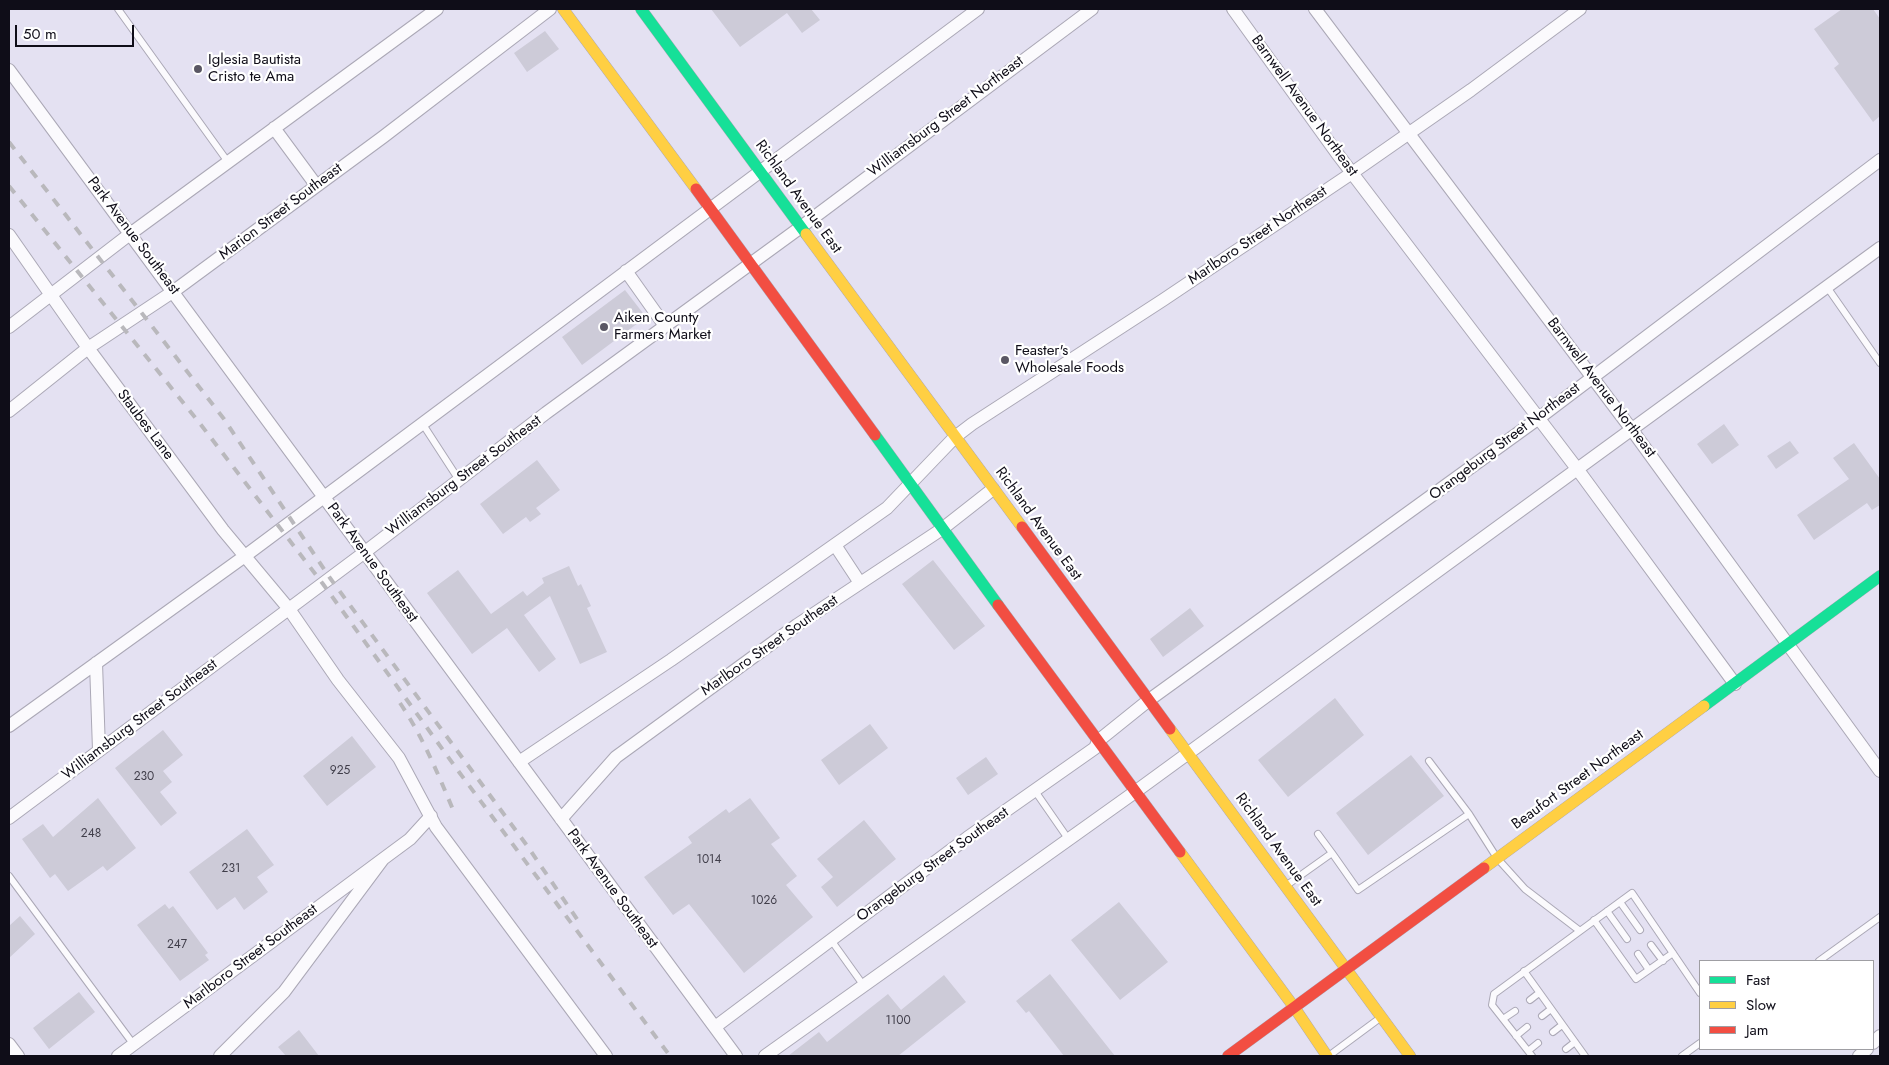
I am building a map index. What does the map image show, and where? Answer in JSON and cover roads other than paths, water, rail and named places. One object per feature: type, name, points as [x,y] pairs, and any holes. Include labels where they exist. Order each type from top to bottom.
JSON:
[{"type":"main road","points":[[563,9],[751,263],[942,529],[1294,1007],[1328,1056]]},
{"type":"main road","name":"Richland Avenue East","points":[[640,9],[1410,1056]]},
{"type":"main road","name":"Beaufort Street Northeast","points":[[1228,1056],[1880,576]]},
{"type":"street","points":[[9,327],[130,234],[437,9]]},
{"type":"street","name":"Marion Street Southeast","points":[[9,411],[88,348],[174,291],[383,137],[550,9]]},
{"type":"street","points":[[9,726],[245,556],[759,170],[978,9]]},
{"type":"street","name":"Williamsburg Street Northeast","points":[[801,227],[1092,9]]},
{"type":"street","name":"Barnwell Avenue Northeast","points":[[1233,9],[1352,172],[1578,470],[1735,684]]},
{"type":"street","name":"Barnwell Avenue Northeast","points":[[1315,9],[1408,133],[1452,188],[1632,430],[1880,771]]},
{"type":"street","name":"Marlboro Street Northeast","points":[[955,437],[1352,172],[1471,90],[1580,9]]},
{"type":"street","name":"Park Avenue Southeast","points":[[9,70],[174,291],[736,1056]]},
{"type":"street","points":[[274,128],[316,185]]},
{"type":"street","name":"Orangeburg Street Northeast","points":[[1149,700],[1539,418],[1880,160]]},
{"type":"street","name":"Williamsburg Street Southeast","points":[[9,818],[665,326],[801,227]]},
{"type":"street","name":"Staubes Lane","points":[[9,235],[88,348],[245,556],[289,609]]},
{"type":"street","points":[[764,1056],[1069,840],[1187,752],[1578,470],[1880,248]]},
{"type":"street","points":[[626,271],[665,326]]},
{"type":"street","points":[[519,762],[671,660],[887,508],[955,437]]},
{"type":"street","name":"Marlboro Street Southeast","points":[[561,819],[616,757],[789,631],[942,529],[993,489]]},
{"type":"street","points":[[835,545],[860,583]]},
{"type":"street","points":[[289,609],[338,680],[399,758],[431,816],[504,920],[606,1056]]},
{"type":"street","points":[[96,663],[100,750]]},
{"type":"street","name":"Orangeburg Street Southeast","points":[[715,1027],[1095,748],[1098,741],[1149,700]]},
{"type":"street","name":"Marlboro Street Southeast","points":[[118,1056],[410,839],[431,816]]},
{"type":"street","name":"Marlboro Street Southeast","points":[[220,1056],[284,992],[383,859]]},
{"type":"street","points":[[9,1044],[18,1056]]},
{"type":"lane","points":[[118,9],[228,162]]},
{"type":"lane","points":[[1827,288],[1880,363]]},
{"type":"lane","points":[[422,424],[460,480]]},
{"type":"lane","points":[[1429,761],[1469,814],[1497,858],[1525,889],[1580,931]]},
{"type":"lane","points":[[1035,791],[1069,840]]},
{"type":"lane","points":[[1318,834],[1358,890],[1469,814]]},
{"type":"lane","points":[[1286,886],[1332,853]]},
{"type":"lane","points":[[9,876],[134,1045]]},
{"type":"lane","points":[[1538,1044],[1530,1054],[1492,1005],[1494,994],[1632,893],[1699,991]]},
{"type":"lane","points":[[1620,902],[1640,930]]},
{"type":"lane","points":[[1606,911],[1627,939]]},
{"type":"lane","points":[[1820,960],[1880,917]]},
{"type":"lane","points":[[1594,920],[1636,979],[1674,953]]},
{"type":"lane","points":[[831,940],[864,986]]},
{"type":"lane","points":[[1651,945],[1662,961]]},
{"type":"lane","points":[[1638,954],[1649,970]]},
{"type":"lane","points":[[1524,971],[1585,1056]]},
{"type":"lane","points":[[1530,1000],[1539,993]]},
{"type":"lane","points":[[1542,1016],[1551,1009]]},
{"type":"lane","points":[[1503,1020],[1515,1011]]},
{"type":"lane","points":[[1328,1056],[1381,1016]]},
{"type":"lane","points":[[1553,1032],[1562,1025]]},
{"type":"lane","points":[[1516,1036],[1527,1027]]},
{"type":"lane","points":[[1566,1050],[1575,1042]]},
{"type":"lane","points":[[1682,1056],[1699,1044]]},
{"type":"railway","points":[[9,142],[224,419],[330,578],[528,847],[581,925]]},
{"type":"railway","points":[[9,186],[198,421],[323,584],[459,772],[670,1056]]},
{"type":"railway","points":[[400,703],[423,742],[454,812]]},
{"type":"place","name":"Iglesia Bautista Cristo te Ama","points":[[198,69]]},
{"type":"place","name":"Aiken County Farmers Market","points":[[604,327]]},
{"type":"place","name":"Feaster's Wholesale Foods","points":[[1005,360]]}]
